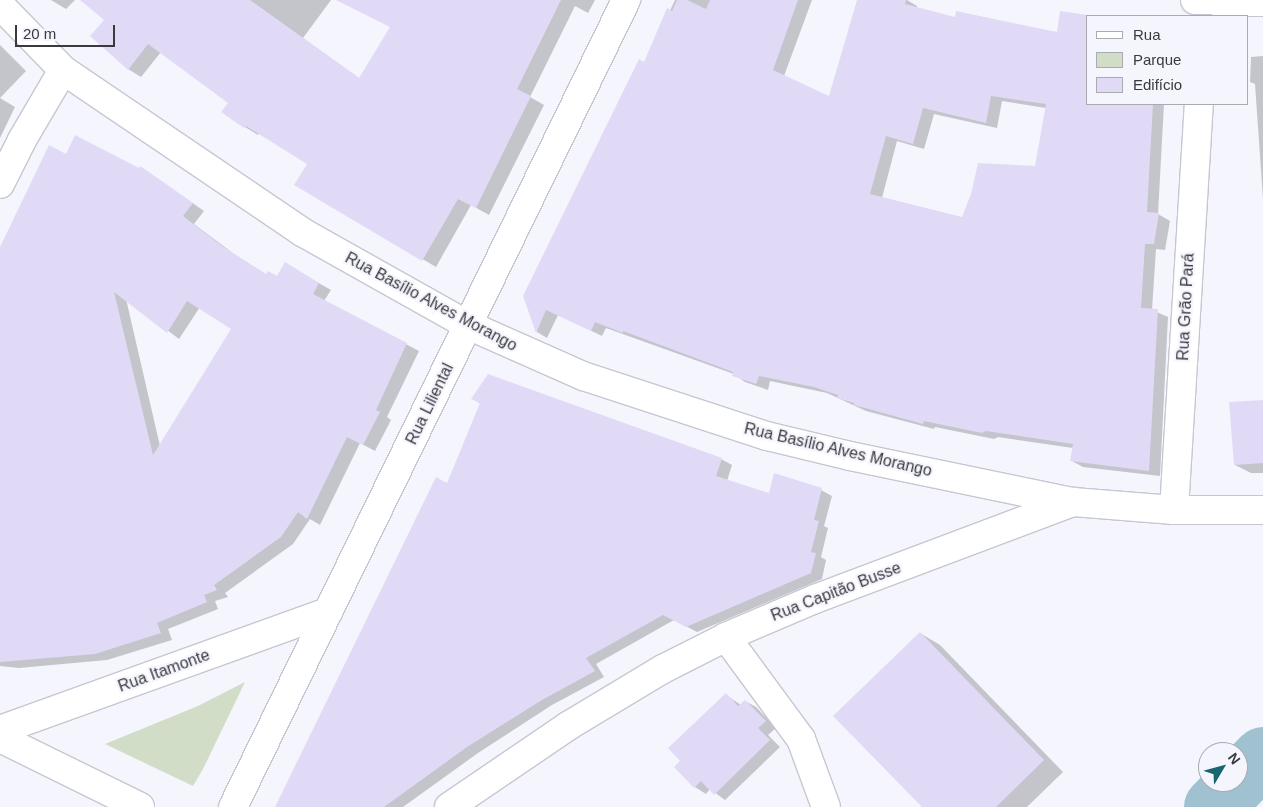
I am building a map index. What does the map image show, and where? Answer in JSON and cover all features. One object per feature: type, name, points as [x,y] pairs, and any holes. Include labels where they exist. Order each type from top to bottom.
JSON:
[{"type":"street","name":"Rua Liliental","points":[[233,807],[626,0]]},
{"type":"street","points":[[1202,4],[1263,2]]},
{"type":"street","name":"Rua Basílio Alves Morango","points":[[0,5],[63,70],[302,232],[468,325],[583,376],[767,436],[850,456],[1073,502]]},
{"type":"street","points":[[0,184],[22,140],[63,70]]},
{"type":"street","name":"Rua Grão Pará","points":[[1174,510],[1199,105]]},
{"type":"street","name":"Rua Capitão Busse","points":[[449,807],[568,726],[663,669],[726,636],[816,599],[1073,502],[1174,510],[1263,510]]},
{"type":"street","name":"Rua Itamonte","points":[[0,730],[328,612]]},
{"type":"street","points":[[726,636],[801,739],[826,807]]},
{"type":"street","points":[[0,738],[140,807]]},
{"type":"green space","points":[[245,682],[193,786],[105,744],[198,706]]},
{"type":"building","points":[[80,0],[250,0],[359,78],[390,27],[336,0],[561,0],[517,89],[531,96],[476,208],[458,199],[422,261],[294,185],[307,164],[246,126],[244,128],[221,112],[228,103],[148,44],[128,70],[90,36],[104,20]]},
{"type":"building","points":[[677,0],[687,0],[706,9],[710,0],[798,0],[773,70],[829,96],[857,0],[906,0],[905,4],[955,17],[956,11],[1057,32],[1060,11],[1087,15],[1086,105],[1153,105],[1147,212],[1159,213],[1154,244],[1145,244],[1141,308],[1158,309],[1149,471],[1070,461],[1073,444],[986,431],[982,433],[924,421],[923,424],[854,405],[854,403],[837,398],[838,395],[814,387],[759,376],[756,384],[732,376],[733,372],[623,331],[623,333],[595,322],[591,331],[546,310],[536,333],[523,296],[639,59],[644,62],[667,8],[672,11]],"holes":[[[991,96],[1046,104],[1035,166],[978,163],[971,194],[962,217],[870,194],[886,136],[913,144],[923,108],[986,123]]]},
{"type":"building","points":[[75,135],[139,168],[140,166],[193,203],[183,216],[222,246],[266,274],[268,271],[277,276],[285,262],[319,283],[313,294],[407,343],[376,410],[380,412],[363,445],[347,437],[307,519],[298,512],[281,537],[214,585],[217,590],[204,595],[207,602],[157,623],[161,633],[95,654],[0,662],[0,247],[49,145],[66,154]],"holes":[[[114,292],[167,333],[187,301],[231,329],[153,455]]]},
{"type":"building","points":[[488,374],[722,458],[716,476],[769,493],[774,473],[822,488],[814,520],[819,521],[811,552],[816,553],[811,573],[686,627],[663,615],[586,658],[595,671],[542,700],[467,747],[384,807],[275,807],[436,477],[447,483],[480,403],[471,399]]},
{"type":"building","points":[[1263,400],[1263,463],[1234,465],[1229,402]]},
{"type":"building","points":[[920,632],[1044,760],[996,807],[922,807],[833,716]]},
{"type":"building","points":[[726,693],[738,706],[745,700],[766,721],[758,728],[770,740],[714,795],[701,781],[694,788],[674,767],[680,761],[668,748]]},
{"type":"waterway","points":[[1214,807],[1263,757]]}]
